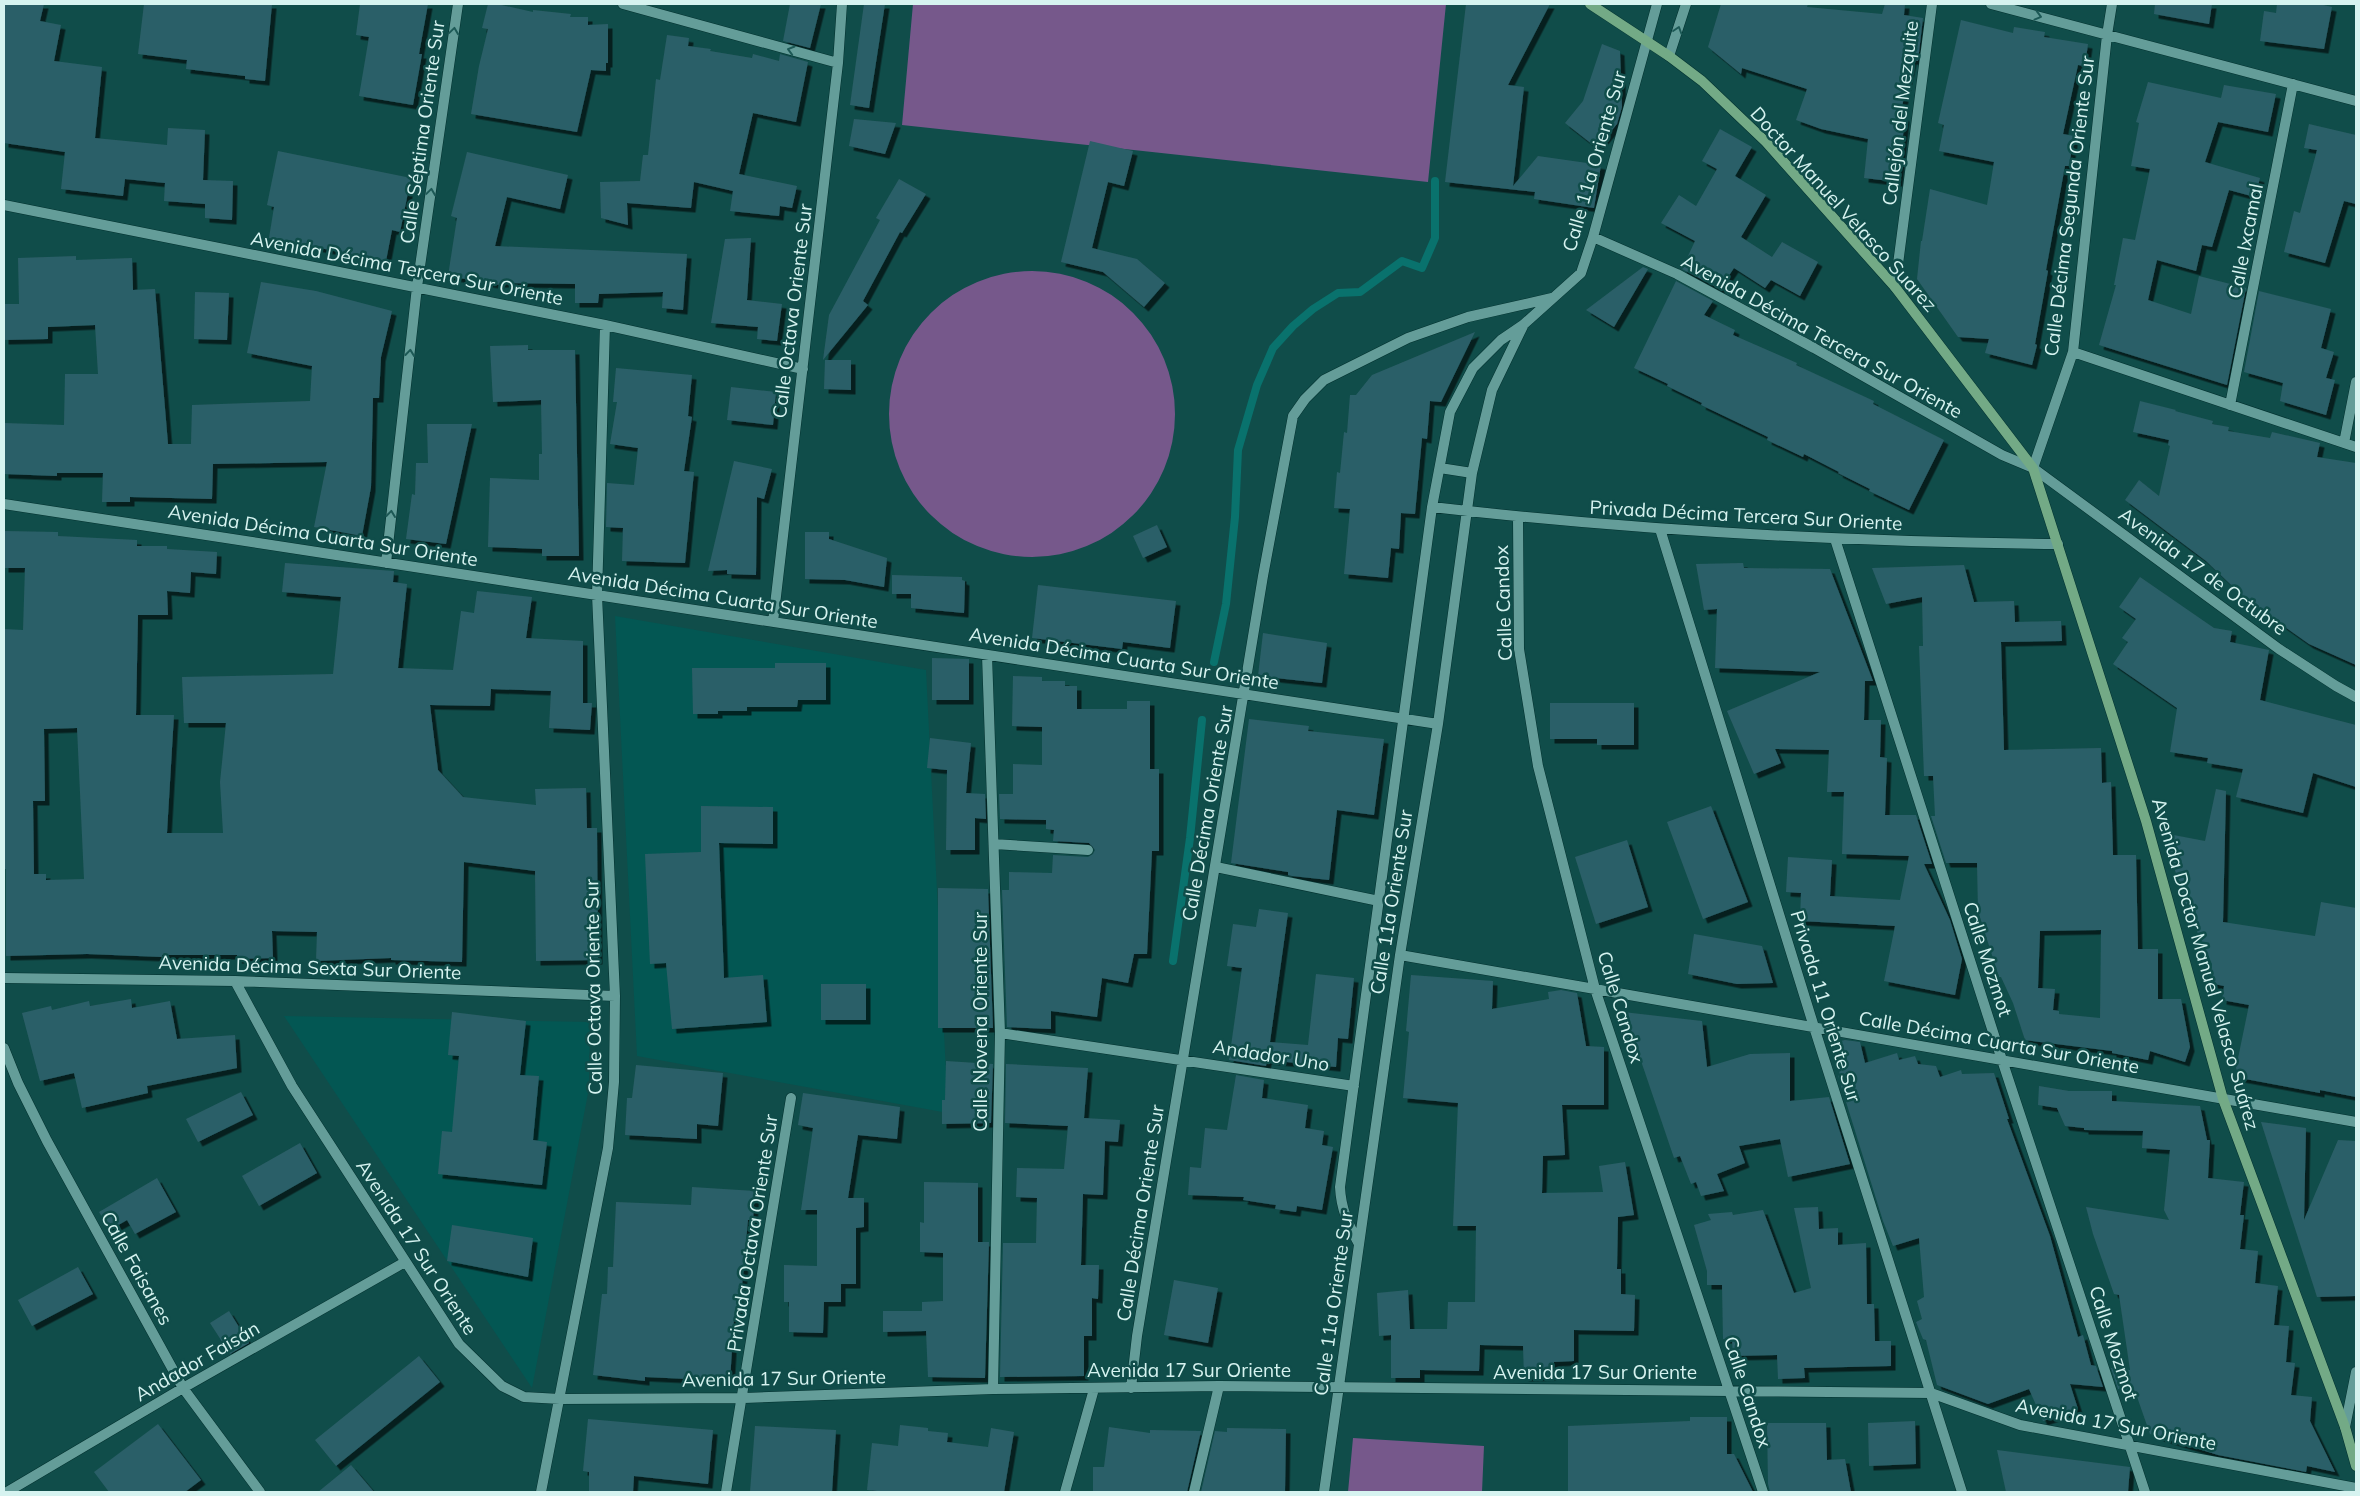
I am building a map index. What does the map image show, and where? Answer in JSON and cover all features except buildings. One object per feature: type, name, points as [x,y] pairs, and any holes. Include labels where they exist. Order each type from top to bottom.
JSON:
[{"type":"street","name":"Calle Séptima Oriente Sur","points":[[386,563],[417,287],[458,4]]},
{"type":"street","points":[[623,4],[838,63]]},
{"type":"street","name":"Calle Octava Oriente Sur","points":[[773,622],[838,63],[842,4]]},
{"type":"street","points":[[1590,4],[1646,42]]},
{"type":"street","name":"Calle 11a Oriente Sur","points":[[1359,1244],[1340,1204],[1340,1187],[1432,507],[1450,412],[1473,368],[1501,340],[1523,325],[1580,273],[1593,237],[1657,4]]},
{"type":"street","points":[[1669,56],[1686,4]]},
{"type":"street","name":"Callejón del Mezquite","points":[[1895,287],[1932,4]]},
{"type":"street","points":[[1991,4],[2356,101]]},
{"type":"street","name":"Calle Décima Segunda Oriente Sur","points":[[2033,468],[2073,352],[2107,34],[2112,4]]},
{"type":"street","name":"Doctor Manuel Velasco Suarez","points":[[1646,42],[1669,56],[1702,81],[1766,142],[1895,287],[2033,468]]},
{"type":"street","name":"Calle Ixcamal","points":[[2230,405],[2293,84]]},
{"type":"street","name":"Avenida Décima Tercera Sur Oriente","points":[[4,205],[605,325],[802,369]]},
{"type":"street","name":"Avenida Décima Tercera Sur Oriente","points":[[1593,237],[1677,274],[1814,348],[2002,455],[2033,468]]},
{"type":"street","name":"Calle Décima Oriente Sur","points":[[1131,1388],[1137,1336],[1265,567],[1293,416],[1305,399],[1324,380],[1408,338],[1468,317],[1554,298]]},
{"type":"street","points":[[597,595],[605,325]]},
{"type":"street","name":"Calle 11a Oriente Sur","points":[[1324,1492],[1400,955],[1438,724],[1472,473],[1492,390],[1523,325]]},
{"type":"street","points":[[2073,352],[2356,448]]},
{"type":"street","points":[[2344,443],[2356,382]]},
{"type":"street","points":[[1440,468],[1472,473]]},
{"type":"street","name":"Avenida Doctor Manuel Velasco Suárez","points":[[2033,468],[2146,821],[2224,1099],[2345,1427],[2356,1466]]},
{"type":"street","name":"Avenida 17 de Octubre","points":[[2033,468],[2279,649],[2356,697]]},
{"type":"street","name":"Avenida Décima Cuarta Sur Oriente","points":[[4,504],[1438,724]]},
{"type":"street","name":"Privada Décima Tercera Sur Oriente","points":[[1432,507],[1518,518],[1660,529],[1938,543],[2058,544]]},
{"type":"street","name":"Calle Candox","points":[[1518,518],[1519,649],[1538,766],[1595,989],[1763,1492]]},
{"type":"street","name":"Privada 11 Oriente Sur","points":[[1660,529],[1814,1027],[1962,1492]]},
{"type":"street","name":"Calle Mozmot","points":[[1835,539],[2002,1060],[2145,1492]]},
{"type":"street","name":"Calle Octava Oriente Sur","points":[[541,1492],[608,1148],[614,1082],[615,996],[597,595]]},
{"type":"street","name":"Calle Novena Oriente Sur","points":[[987,655],[1000,1034],[993,1389]]},
{"type":"street","points":[[994,844],[1088,850]]},
{"type":"street","points":[[1216,867],[1379,901]]},
{"type":"street","name":"Calle Décima Cuarta Sur Oriente","points":[[1400,955],[2356,1122]]},
{"type":"street","name":"Avenida Décima Sexta Sur Oriente","points":[[4,978],[235,981],[615,996]]},
{"type":"street","name":"Avenida 17 Sur Oriente","points":[[235,981],[292,1086],[459,1344],[502,1386],[524,1397],[560,1399],[744,1398],[993,1389],[1219,1386],[1931,1393],[2020,1425],[2356,1488]]},
{"type":"street","points":[[1000,1034],[1183,1059]]},
{"type":"street","name":"Calle Faisanes","points":[[4,1048],[18,1083],[46,1141],[183,1388],[260,1492]]},
{"type":"street","name":"Andador Uno","points":[[1183,1059],[1354,1086]]},
{"type":"street","name":"Privada Octava Oriente Sur","points":[[726,1492],[744,1398],[791,1098]]},
{"type":"street","name":"Andador Faisán","points":[[7,1492],[183,1388],[406,1262]]},
{"type":"street","points":[[2345,1427],[2356,1372]]},
{"type":"street","points":[[1194,1492],[1219,1386]]},
{"type":"street","points":[[1064,1492],[1094,1388]]},
{"type":"shaded area","points":[[913,4],[1446,4],[1428,182],[902,125]]},
{"type":"shaded area","points":[[1032,271],[1060,274],[1087,282],[1111,295],[1133,313],[1151,335],[1164,359],[1172,386],[1175,414],[1172,442],[1164,469],[1151,493],[1133,515],[1111,533],[1087,546],[1060,554],[1032,557],[1004,554],[977,546],[953,533],[931,515],[913,493],[900,469],[892,442],[889,414],[892,386],[900,359],[913,335],[931,313],[953,295],[977,282],[1004,274]]},
{"type":"shaded area","points":[[615,616],[926,670],[948,1113],[637,1056]]},
{"type":"shaded area","points":[[284,1016],[590,1022],[589,1088],[532,1388]]},
{"type":"shaded area","points":[[1353,1438],[1484,1446],[1482,1492],[1348,1492]]},
{"type":"waterway","points":[[1214,662],[1226,604],[1235,517],[1238,450],[1257,385],[1273,348],[1293,326],[1313,309],[1338,293],[1360,292],[1402,261],[1422,268],[1435,238],[1435,181]]},
{"type":"waterway","points":[[1173,961],[1190,838],[1202,720]]}]
